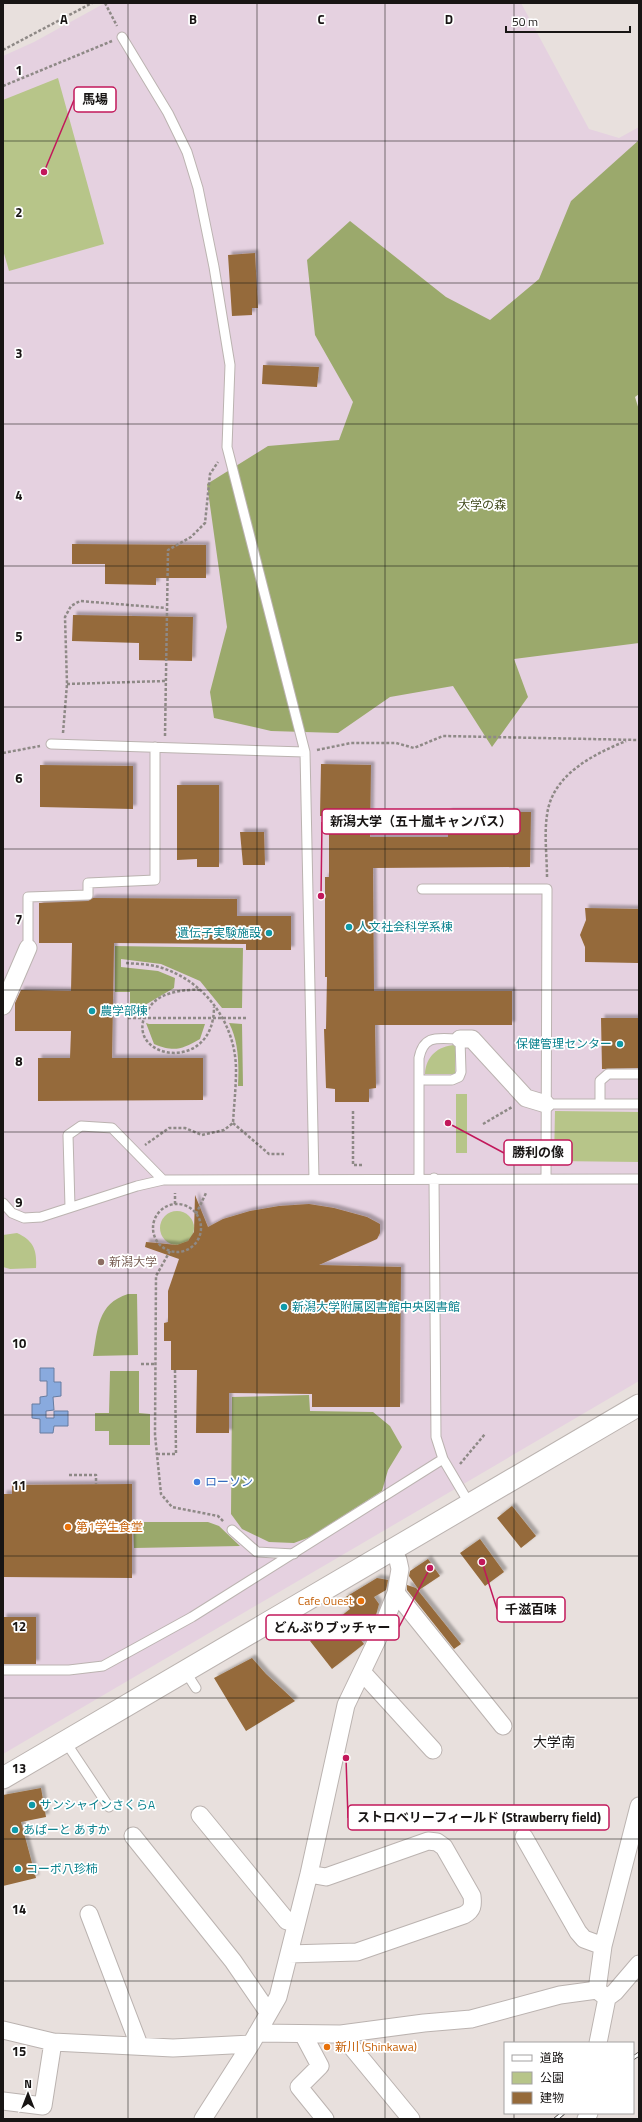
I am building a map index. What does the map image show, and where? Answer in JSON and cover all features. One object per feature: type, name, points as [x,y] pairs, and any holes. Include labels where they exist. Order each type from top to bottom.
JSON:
[{"type":"street","points":[[3,1006],[28,948]]},
{"type":"street","points":[[460,1039],[472,1039],[526,1098],[546,1104]]},
{"type":"street","points":[[3,1778],[392,1550],[469,1503],[639,1405]]},
{"type":"street","points":[[203,2119],[278,1997],[309,1874],[346,1705],[379,1636],[396,1593],[400,1569],[398,1560],[392,1550]]},
{"type":"street","points":[[396,1593],[503,1726]]},
{"type":"street","points":[[362,1672],[433,1750]]},
{"type":"street","points":[[598,2042],[602,1994],[603,1946],[639,1806]]},
{"type":"street","points":[[200,1814],[287,1921],[296,1923]]},
{"type":"street","points":[[134,1836],[233,1961],[268,2012]]},
{"type":"street","points":[[524,1837],[578,1932],[584,1940],[603,1946]]},
{"type":"street","points":[[289,1954],[357,1952],[464,1915],[471,1911],[473,1904],[472,1896],[444,1847],[437,1842],[428,1841],[326,1877],[309,1874]]},
{"type":"street","points":[[89,1914],[139,2045]]},
{"type":"street","points":[[3,2030],[53,2042],[139,2045],[173,2048],[254,2038],[303,2034],[341,2034],[417,2024],[471,2019],[560,1994],[602,1994],[615,1992],[639,1964]]},
{"type":"street","points":[[303,2034],[320,2066],[299,2087],[325,2119]]},
{"type":"street","points":[[341,2034],[411,2119]]},
{"type":"street","points":[[3,2101],[43,2106],[53,2042]]},
{"type":"lane","points":[[122,37],[168,113],[187,152],[198,188],[214,267],[230,365],[228,448],[305,752],[314,1179]]},
{"type":"lane","points":[[51,744],[305,752]]},
{"type":"lane","points":[[28,948],[28,897],[88,896],[88,882],[155,880],[155,747]]},
{"type":"lane","points":[[422,889],[547,889],[546,1179]]},
{"type":"lane","points":[[419,1080],[452,1080],[459,1077],[461,1072],[460,1039],[431,1039],[422,1046],[419,1058],[419,1080],[419,1178]]},
{"type":"lane","points":[[600,1104],[600,1081],[608,1074],[639,1074]]},
{"type":"lane","points":[[546,1104],[639,1104]]},
{"type":"lane","points":[[70,1207],[68,1135],[81,1126],[112,1128],[162,1180]]},
{"type":"lane","points":[[434,1178],[436,1437],[443,1459],[469,1503]]},
{"type":"lane","points":[[3,1203],[12,1213],[24,1218],[41,1217],[162,1180],[639,1178]]},
{"type":"lane","points":[[3,1670],[69,1670],[103,1666],[192,1617],[443,1459]]},
{"type":"lane","points":[[232,1530],[257,1552],[294,1554]]},
{"type":"lane","points":[[185,1671],[196,1688]]},
{"type":"lane","points":[[64,1741],[110,1807]]},
{"type":"path","points":[[3,50],[92,3]]},
{"type":"path","points":[[3,86],[122,37],[105,3]]},
{"type":"path","points":[[164,725],[168,550],[191,537],[205,523],[210,474],[228,448]]},
{"type":"path","points":[[62,744],[67,684],[65,617],[71,606],[80,601],[166,608]]},
{"type":"path","points":[[67,684],[165,681]]},
{"type":"path","points":[[305,752],[351,743],[396,743],[414,748],[443,736],[639,740]]},
{"type":"path","points":[[547,889],[547,816],[550,802],[559,787],[578,765],[598,753],[627,740]]},
{"type":"path","points":[[3,753],[51,744]]},
{"type":"path","points":[[126,963],[159,967],[184,978],[197,986],[224,1018],[232,1040],[236,1069],[233,1123],[224,1130],[202,1136],[185,1128],[169,1128],[136,1152]]},
{"type":"path","points":[[201,990],[191,989],[171,993],[154,1002],[143,1018],[144,1034],[152,1047],[161,1052],[173,1054],[187,1052],[196,1047],[203,1040],[213,1018],[214,1006]]},
{"type":"path","points":[[128,1018],[246,1018]]},
{"type":"path","points":[[484,1124],[526,1098]]},
{"type":"path","points":[[353,1111],[353,1165],[364,1165]]},
{"type":"path","points":[[233,1123],[269,1154],[284,1154]]},
{"type":"path","points":[[175,1193],[175,1204]]},
{"type":"path","points":[[196,1214],[206,1193]]},
{"type":"path","points":[[175,1204],[188,1206],[196,1214],[201,1225],[198,1240],[186,1250],[170,1251],[157,1242],[152,1227],[158,1212],[165,1207],[175,1204]]},
{"type":"path","points":[[170,1251],[156,1276],[155,1364],[157,1454],[161,1494],[172,1506],[218,1516],[232,1530]]},
{"type":"path","points":[[141,1364],[155,1364]]},
{"type":"path","points":[[157,1454],[176,1454],[175,1370]]},
{"type":"path","points":[[450,1472],[464,1462],[485,1434]]},
{"type":"path","points":[[69,1475],[96,1475],[96,1484]]},
{"type":"shaded area","points":[[105,3],[521,3],[589,129],[619,138],[639,127],[639,394],[635,397],[639,410],[639,1381],[3,1754],[3,56],[34,42]]},
{"type":"green space","points":[[58,78],[104,244],[9,271],[3,250],[3,100]]},
{"type":"green space","name":"大学の森","points":[[639,140],[639,394],[635,397],[639,410],[639,643],[514,659],[528,697],[492,747],[453,686],[390,697],[338,733],[271,731],[214,718],[210,692],[227,627],[207,484],[268,446],[339,440],[353,402],[315,335],[307,260],[350,221],[446,297],[490,320],[539,279],[571,201]]},
{"type":"green space","points":[[115,946],[243,948],[242,1008],[222,1008],[200,981],[161,964],[121,959],[121,967],[158,971],[175,978],[174,988],[145,1005],[142,1011],[130,1011],[130,992],[115,992]]},
{"type":"green space","points":[[146,1023],[205,1024],[200,1039],[188,1046],[172,1049],[154,1044]]},
{"type":"green space","points":[[229,1023],[242,1024],[243,1086],[238,1086],[237,1046]]},
{"type":"green space","points":[[455,1045],[455,1074],[425,1074],[430,1057],[434,1053],[443,1047]]},
{"type":"green space","points":[[456,1094],[467,1094],[467,1153],[456,1153]]},
{"type":"green space","points":[[555,1111],[639,1112],[639,1162],[554,1161]]},
{"type":"green space","points":[[174,1211],[180,1211],[184,1212],[191,1218],[194,1228],[193,1235],[187,1242],[180,1245],[174,1245],[170,1244],[163,1238],[160,1231],[160,1225],[161,1221],[167,1214]]},
{"type":"green space","points":[[17,1233],[31,1243],[36,1256],[36,1268],[10,1269],[3,1267],[3,1235]]},
{"type":"green space","points":[[128,1294],[137,1294],[138,1355],[93,1356],[98,1327],[105,1311],[110,1304],[118,1298]]},
{"type":"green space","points":[[110,1371],[139,1371],[139,1413],[150,1414],[150,1445],[109,1445],[109,1431],[95,1431],[95,1413],[109,1413]]},
{"type":"green space","points":[[309,1395],[310,1411],[373,1412],[390,1426],[402,1447],[388,1470],[382,1491],[310,1537],[294,1543],[269,1542],[242,1529],[231,1514],[232,1397]]},
{"type":"green space","points":[[133,1522],[208,1522],[219,1526],[240,1546],[134,1548]]},
{"type":"water","points":[[40,1368],[54,1368],[54,1382],[61,1382],[61,1396],[53,1397],[54,1410],[46,1411],[46,1418],[54,1418],[54,1411],[68,1411],[68,1426],[54,1426],[53,1433],[40,1433],[40,1419],[32,1418],[32,1404],[40,1404],[40,1397],[47,1396],[47,1381],[40,1381]]},
{"type":"building","points":[[255,253],[258,308],[252,308],[252,315],[232,316],[228,255]]},
{"type":"building","points":[[263,365],[319,367],[317,387],[262,384]]},
{"type":"building","points":[[72,544],[206,545],[206,578],[156,578],[156,585],[105,584],[105,564],[72,564]]},
{"type":"building","points":[[73,615],[193,617],[192,661],[139,660],[139,643],[72,641]]},
{"type":"building","name":"人文社会科学系棟","points":[[321,764],[371,765],[370,837],[448,837],[448,812],[531,812],[530,867],[373,868],[374,991],[512,991],[512,1025],[375,1025],[376,1088],[369,1089],[369,1102],[335,1102],[335,1089],[326,1088],[324,1029],[326,1029],[327,977],[325,977],[325,877],[329,877],[329,816],[320,816]]},
{"type":"building","points":[[40,765],[133,766],[133,809],[40,807]]},
{"type":"building","points":[[177,785],[219,785],[219,867],[197,867],[197,859],[177,860]]},
{"type":"building","points":[[240,832],[264,832],[265,865],[243,865]]},
{"type":"building","points":[[93,898],[237,899],[237,916],[291,916],[291,950],[246,950],[246,944],[114,943],[112,1058],[203,1058],[203,1100],[38,1101],[38,1058],[70,1058],[71,1031],[15,1031],[15,1003],[21,990],[71,991],[72,943],[39,943],[39,903],[88,901]]},
{"type":"building","points":[[585,908],[639,909],[638,963],[585,962],[585,947],[580,935],[586,920]]},
{"type":"building","name":"保健管理センター","points":[[601,1018],[639,1018],[639,1068],[602,1069]]},
{"type":"building","name":"新潟大学附属図書館中央図書館","points":[[195,1195],[208,1227],[223,1219],[250,1211],[279,1206],[309,1204],[334,1208],[367,1217],[380,1224],[380,1233],[377,1239],[319,1265],[401,1267],[400,1407],[312,1407],[312,1394],[229,1393],[229,1433],[196,1433],[197,1370],[171,1370],[171,1341],[164,1341],[164,1323],[168,1322],[168,1291],[179,1259],[145,1247],[146,1242],[177,1245],[188,1241],[194,1232]]},
{"type":"building","points":[[132,1484],[132,1578],[3,1577],[3,1494],[12,1494],[12,1485]]},
{"type":"building","points":[[512,1506],[536,1536],[521,1548],[497,1518]]},
{"type":"building","points":[[480,1539],[504,1572],[485,1586],[460,1553]]},
{"type":"building","points":[[428,1559],[440,1576],[419,1590],[409,1576],[410,1571]]},
{"type":"building","points":[[377,1578],[388,1580],[386,1590],[374,1597],[379,1604],[376,1615],[353,1630],[364,1644],[332,1669],[310,1641],[350,1609],[344,1598]]},
{"type":"building","points":[[407,1585],[416,1588],[461,1644],[454,1649],[407,1590]]},
{"type":"building","points":[[3,1617],[36,1617],[36,1664],[3,1664]]},
{"type":"building","points":[[252,1658],[266,1674],[295,1701],[246,1731],[214,1678]]},
{"type":"building","points":[[41,1788],[46,1817],[21,1822],[36,1878],[3,1886],[3,1795]]},
{"type":"railway","points":[[634,2057],[639,2054]]},
{"type":"railway","points":[[556,2119],[562,2114]]},
{"type":"place","name":"馬場","points":[[44,172]]},
{"type":"place","name":"新潟大学（五十嵐キャンパス）","points":[[321,896]]},
{"type":"place","name":"人文社会科学系棟","points":[[349,927]]},
{"type":"place","name":"遺伝子実験施設","points":[[269,933]]},
{"type":"place","name":"農学部棟","points":[[92,1011]]},
{"type":"place","name":"保健管理センター","points":[[620,1044]]},
{"type":"place","name":"勝利の像","points":[[448,1123]]},
{"type":"place","name":"新潟大学","points":[[101,1262]]},
{"type":"place","name":"新潟大学附属図書館中央図書館","points":[[284,1307]]},
{"type":"place","name":"ローソン","points":[[197,1482]]},
{"type":"place","name":"第1学生食堂","points":[[68,1527]]},
{"type":"place","name":"千滋百味","points":[[482,1562]]},
{"type":"place","name":"どんぶりブッチャー","points":[[430,1568]]},
{"type":"place","name":"Cafe Ouest","points":[[361,1601]]},
{"type":"place","name":"ストロベリーフィールド (Strawberry field)","points":[[346,1758]]},
{"type":"place","name":"サンシャインさくらA","points":[[32,1805]]},
{"type":"place","name":"あぱーと あすか","points":[[15,1830]]},
{"type":"place","name":"コーポ八珍柿","points":[[18,1869]]},
{"type":"place","name":"新川 (Shinkawa)","points":[[327,2047]]},
{"type":"district","name":"大学南","points":[[554,1742]]}]
